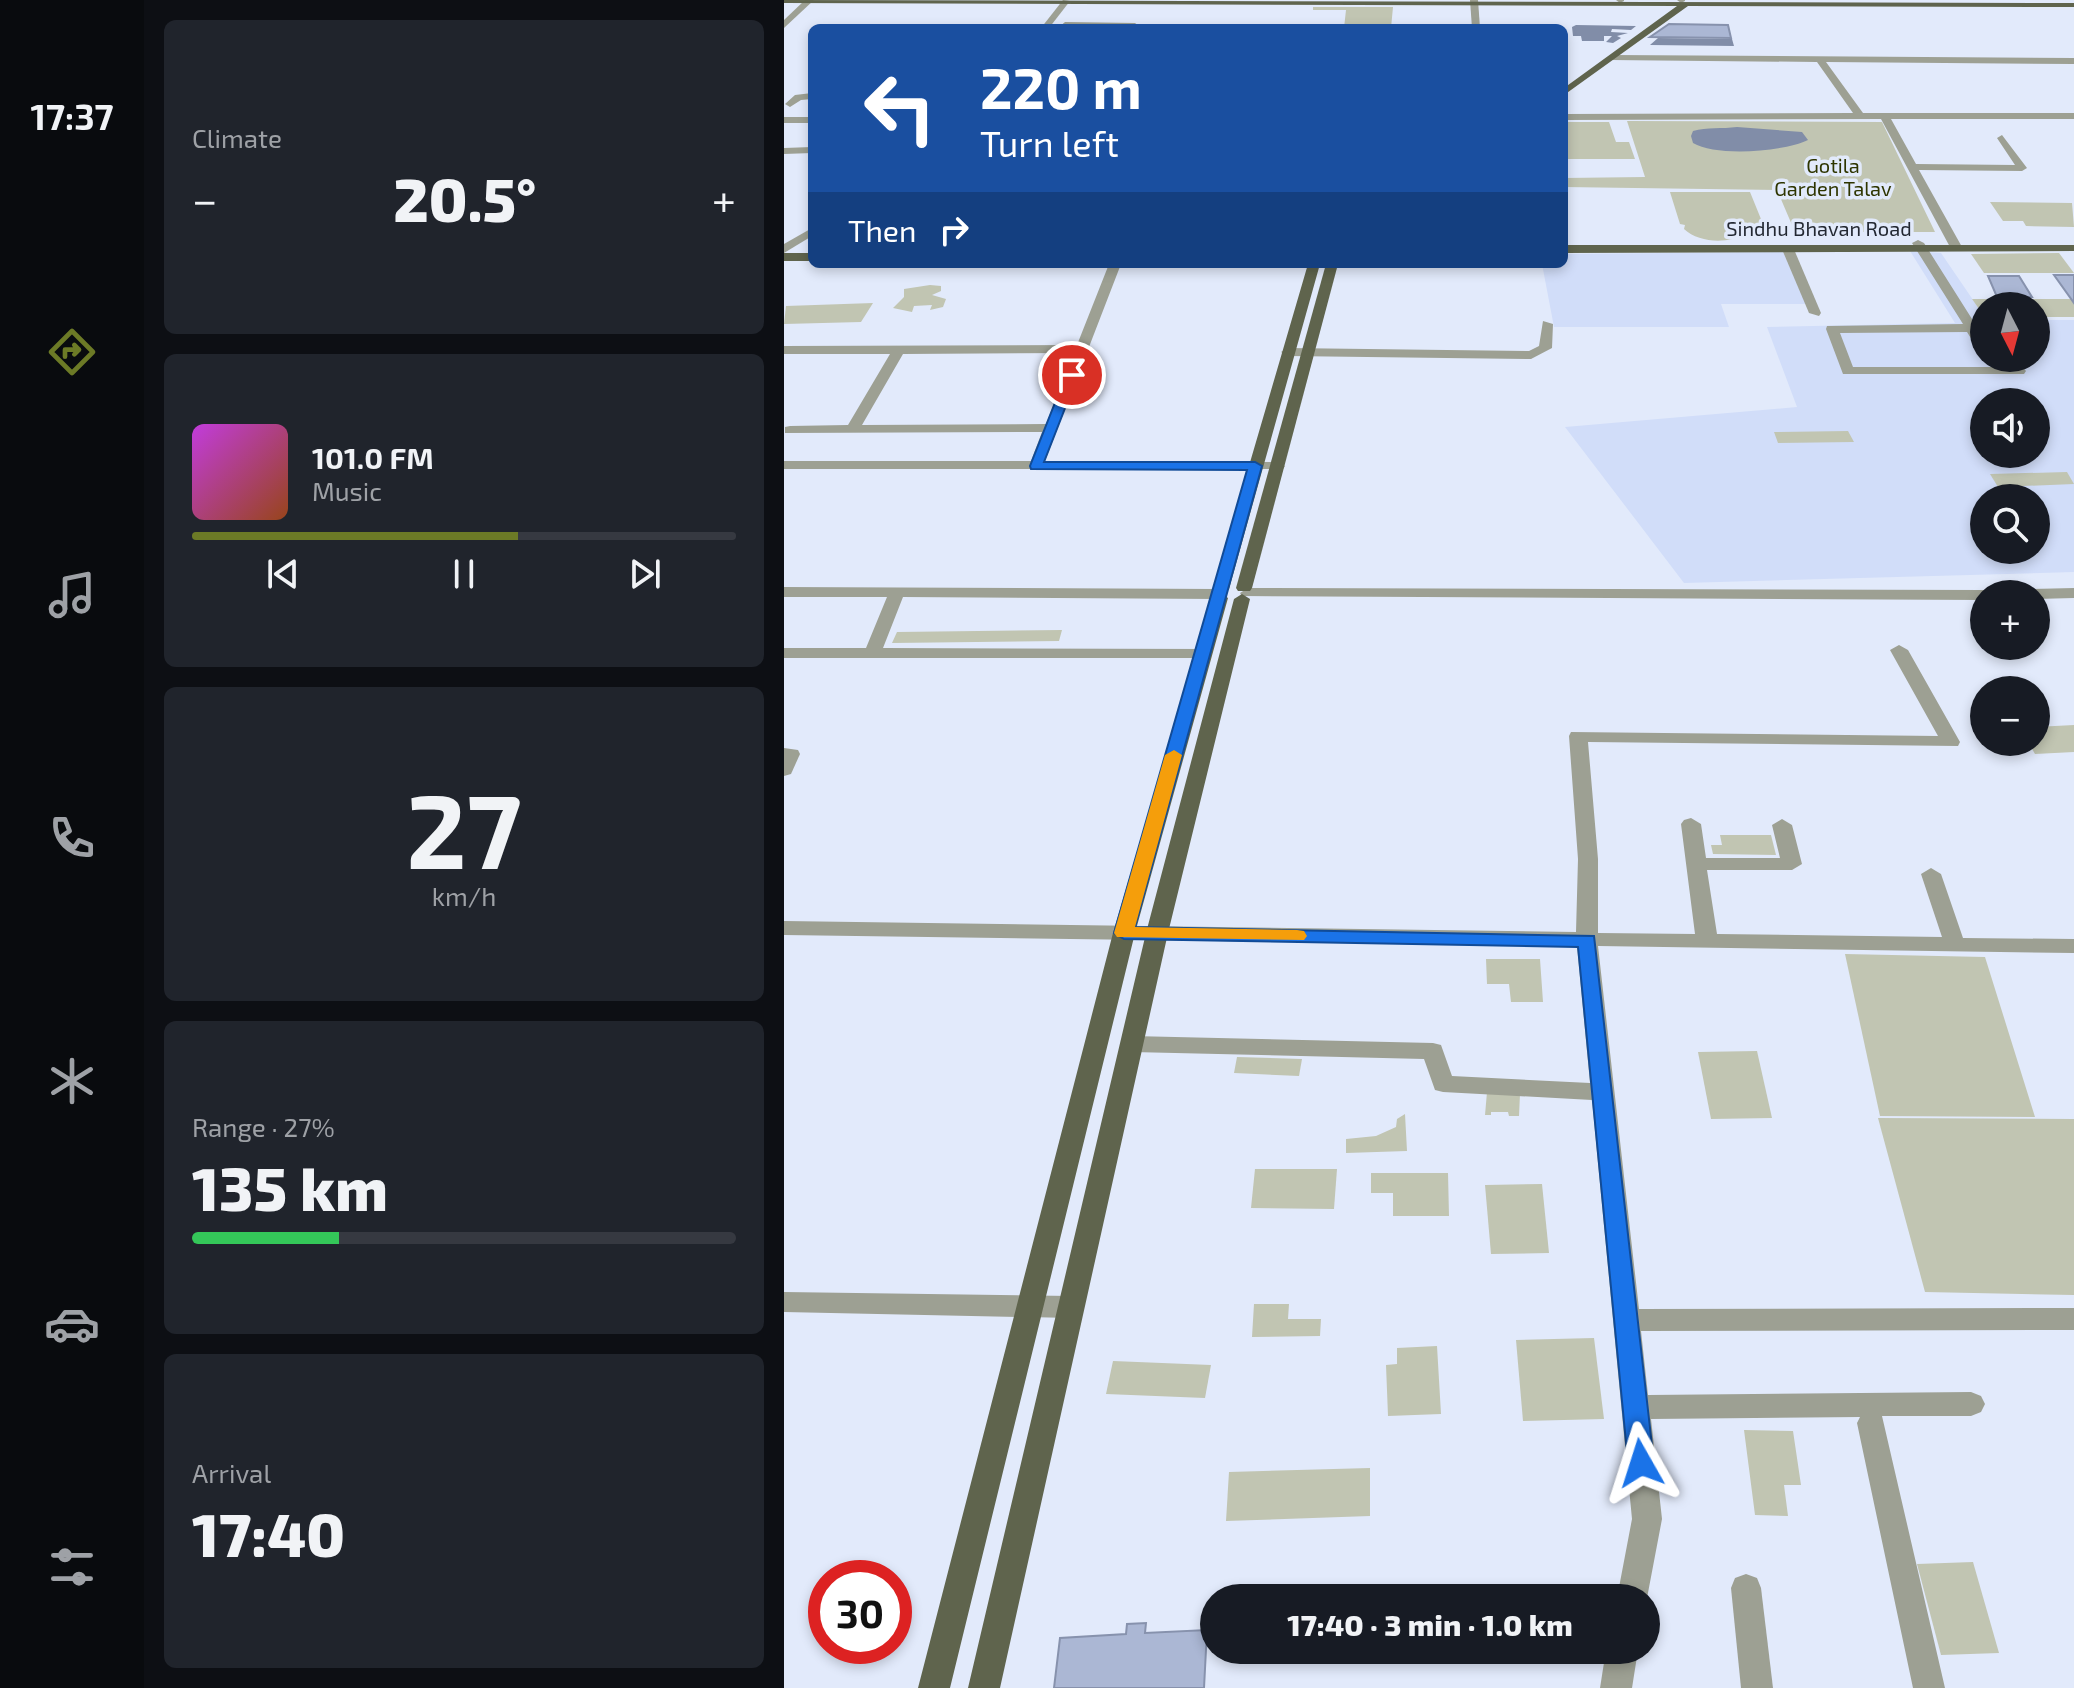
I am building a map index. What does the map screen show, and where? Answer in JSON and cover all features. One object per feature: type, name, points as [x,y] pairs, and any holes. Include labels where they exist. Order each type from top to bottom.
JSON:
[{"type":"main road","points":[[1506,0],[2074,4]]},
{"type":"main road","points":[[784,1],[1685,1]]},
{"type":"main road","points":[[1568,89],[1685,1]]},
{"type":"main road","points":[[1568,82],[1685,1]]},
{"type":"main road","name":"Sindhu Bhavan Road","points":[[1568,247],[1919,245]]},
{"type":"main road","name":"Sindhu Bhavan Road","points":[[1568,247],[2074,246]]},
{"type":"main road","points":[[784,252],[808,254]]},
{"type":"main road","points":[[984,1688],[1157,933],[1232,593],[1255,466],[1313,268]]},
{"type":"main road","points":[[934,1688],[1124,933],[1203,653],[1232,593],[1278,466],[1331,268]]},
{"type":"street","points":[[784,25],[809,0]]},
{"type":"street","points":[[1048,24],[1066,1]]},
{"type":"street","points":[[1474,1],[1476,24]]},
{"type":"street","points":[[1613,58],[2074,61]]},
{"type":"street","points":[[1819,59],[1860,116]]},
{"type":"street","points":[[790,104],[798,97],[808,96]]},
{"type":"street","points":[[1884,116],[1955,245]]},
{"type":"street","points":[[1568,117],[2071,119]]},
{"type":"street","points":[[784,120],[808,118]]},
{"type":"street","points":[[1912,167],[2022,168],[2002,138]]},
{"type":"street","points":[[784,151],[808,150]]},
{"type":"street","points":[[784,161],[808,161]]},
{"type":"street","points":[[784,252],[808,234]]},
{"type":"street","points":[[1919,245],[1970,326]]},
{"type":"street","points":[[1787,247],[1815,313]]},
{"type":"street","points":[[1036,466],[1113,268]]},
{"type":"street","points":[[1288,352],[1531,355],[1545,348],[1547,324]]},
{"type":"street","points":[[1970,328],[1832,329],[1848,371],[1970,371]]},
{"type":"street","points":[[853,429],[899,349]]},
{"type":"street","points":[[784,350],[1082,349]]},
{"type":"street","points":[[790,430],[1051,428]]},
{"type":"street","points":[[784,465],[1278,466]]},
{"type":"street","points":[[784,592],[1970,595]]},
{"type":"street","points":[[872,653],[897,592]]},
{"type":"street","points":[[2050,594],[2074,593]]},
{"type":"street","points":[[1635,1584],[1647,1519],[1587,941],[1588,859],[1578,736],[1951,742],[1899,650]]},
{"type":"street","points":[[784,653],[1203,653]]},
{"type":"street","points":[[784,754],[791,754],[784,770]]},
{"type":"street","points":[[1691,824],[1707,942]]},
{"type":"street","points":[[1697,864],[1792,864],[1782,825]]},
{"type":"street","points":[[1931,874],[1955,945]]},
{"type":"street","points":[[784,928],[2074,946]]},
{"type":"street","points":[[1132,1044],[1433,1051],[1443,1084],[1605,1092]]},
{"type":"street","points":[[784,1302],[1071,1307]]},
{"type":"street","points":[[1627,1320],[2074,1319]]},
{"type":"street","points":[[1636,1407],[1971,1404]]},
{"type":"street","points":[[1871,1423],[1929,1688]]},
{"type":"street","points":[[1746,1588],[1757,1688]]},
{"type":"street","points":[[1616,1688],[1620,1664]]},
{"type":"shaded area","points":[[1636,26],[1631,30],[1612,29],[1611,32],[1628,33],[1617,36],[1621,38],[1613,43],[1606,42],[1612,36],[1604,36],[1604,41],[1582,41],[1581,36],[1573,36],[1572,27]]},
{"type":"shaded area","points":[[1658,38],[1732,39],[1734,46],[1650,45]]},
{"type":"shaded area","points":[[1737,127],[1802,132],[1808,140],[1783,148],[1733,151],[1704,147],[1693,143],[1691,136],[1693,131],[1698,130]]},
{"type":"shaded area","points":[[1910,251],[1941,253],[1970,295],[1970,372],[2050,372],[2050,320],[2074,320],[2074,572],[1684,583],[1565,427],[1797,407],[1767,327],[1955,323]]},
{"type":"shaded area","points":[[1783,252],[1806,304],[1721,304],[1729,327],[1554,327],[1543,268],[1568,268],[1568,254]]},
{"type":"green space","points":[[1313,7],[1393,7],[1391,24],[1344,24],[1346,10],[1313,10]]},
{"type":"green space","name":"Gotila Garden Talav","points":[[1627,121],[1882,122],[1935,232],[1795,232],[1777,190],[1568,187],[1568,178],[1645,177]]},
{"type":"green space","points":[[1568,122],[1609,122],[1616,142],[1629,142],[1635,159],[1568,159]]},
{"type":"green space","points":[[1670,192],[1750,192],[1763,224],[1745,228],[1745,234],[1730,239],[1697,237],[1680,224]]},
{"type":"green space","points":[[1990,202],[2072,203],[2074,227],[2026,226],[2023,221],[2003,221]]},
{"type":"green space","points":[[2059,253],[2074,273],[1984,273],[1971,254]]},
{"type":"green space","points":[[941,286],[941,291],[932,295],[946,299],[943,307],[930,310],[932,305],[914,306],[912,312],[893,308],[904,297],[904,289]]},
{"type":"green space","points":[[2050,299],[2074,299],[2074,317],[2050,317]]},
{"type":"green space","points":[[873,303],[861,322],[784,324],[786,306]]},
{"type":"green space","points":[[1848,431],[1854,442],[1778,443],[1774,432]]},
{"type":"green space","points":[[2067,472],[2074,484],[1996,484],[1990,474]]},
{"type":"green space","points":[[1062,630],[1059,641],[892,643],[897,632]]},
{"type":"green space","points":[[2074,725],[2074,752],[2050,753],[2050,726]]},
{"type":"green space","points":[[1720,835],[1771,835],[1776,855],[1713,854],[1711,845],[1722,845]]},
{"type":"green space","points":[[1845,954],[1985,957],[2035,1117],[1880,1116]]},
{"type":"green space","points":[[1486,959],[1540,959],[1543,1002],[1511,1002],[1509,984],[1487,984]]},
{"type":"green space","points":[[1757,1051],[1772,1118],[1711,1119],[1698,1052]]},
{"type":"green space","points":[[1237,1057],[1302,1059],[1299,1076],[1234,1073]]},
{"type":"green space","points":[[1487,1092],[1520,1094],[1519,1116],[1509,1116],[1508,1112],[1485,1115]]},
{"type":"green space","points":[[1405,1114],[1407,1151],[1346,1153],[1346,1139],[1376,1136],[1396,1127],[1397,1119]]},
{"type":"green space","points":[[1878,1118],[2074,1119],[2074,1295],[1925,1292]]},
{"type":"green space","points":[[1255,1169],[1337,1169],[1334,1209],[1251,1208]]},
{"type":"green space","points":[[1371,1173],[1448,1173],[1449,1216],[1393,1216],[1393,1193],[1371,1193]]},
{"type":"green space","points":[[1542,1184],[1549,1253],[1491,1254],[1485,1185]]},
{"type":"green space","points":[[1254,1304],[1289,1304],[1288,1319],[1321,1319],[1320,1336],[1252,1337]]},
{"type":"green space","points":[[1594,1338],[1604,1419],[1523,1421],[1516,1340]]},
{"type":"green space","points":[[1437,1346],[1441,1414],[1388,1416],[1386,1365],[1397,1364],[1397,1348]]},
{"type":"green space","points":[[1113,1361],[1211,1365],[1205,1398],[1106,1394]]},
{"type":"green space","points":[[1744,1430],[1793,1431],[1801,1485],[1784,1485],[1788,1516],[1755,1515]]},
{"type":"green space","points":[[1370,1468],[1370,1516],[1226,1521],[1229,1472]]},
{"type":"green space","points":[[1973,1562],[1999,1653],[1941,1655],[1917,1564]]},
{"type":"building","points":[[1669,24],[1728,25],[1731,38],[1650,37]]},
{"type":"building","points":[[2054,275],[2074,275],[2074,303]]},
{"type":"building","points":[[1988,276],[2019,276],[2029,292],[1995,292]]},
{"type":"building","points":[[1146,1623],[1145,1633],[1200,1630],[1200,1664],[1205,1664],[1204,1688],[1054,1688],[1060,1638],[1126,1634],[1127,1624]]},
{"type":"slow traffic","points":[[1174,755],[1124,933],[1297,936]]},
{"type":"route","points":[[1072,375],[1036,466],[1255,466],[1124,933],[1587,941],[1600,1039],[1641,1463]]}]
